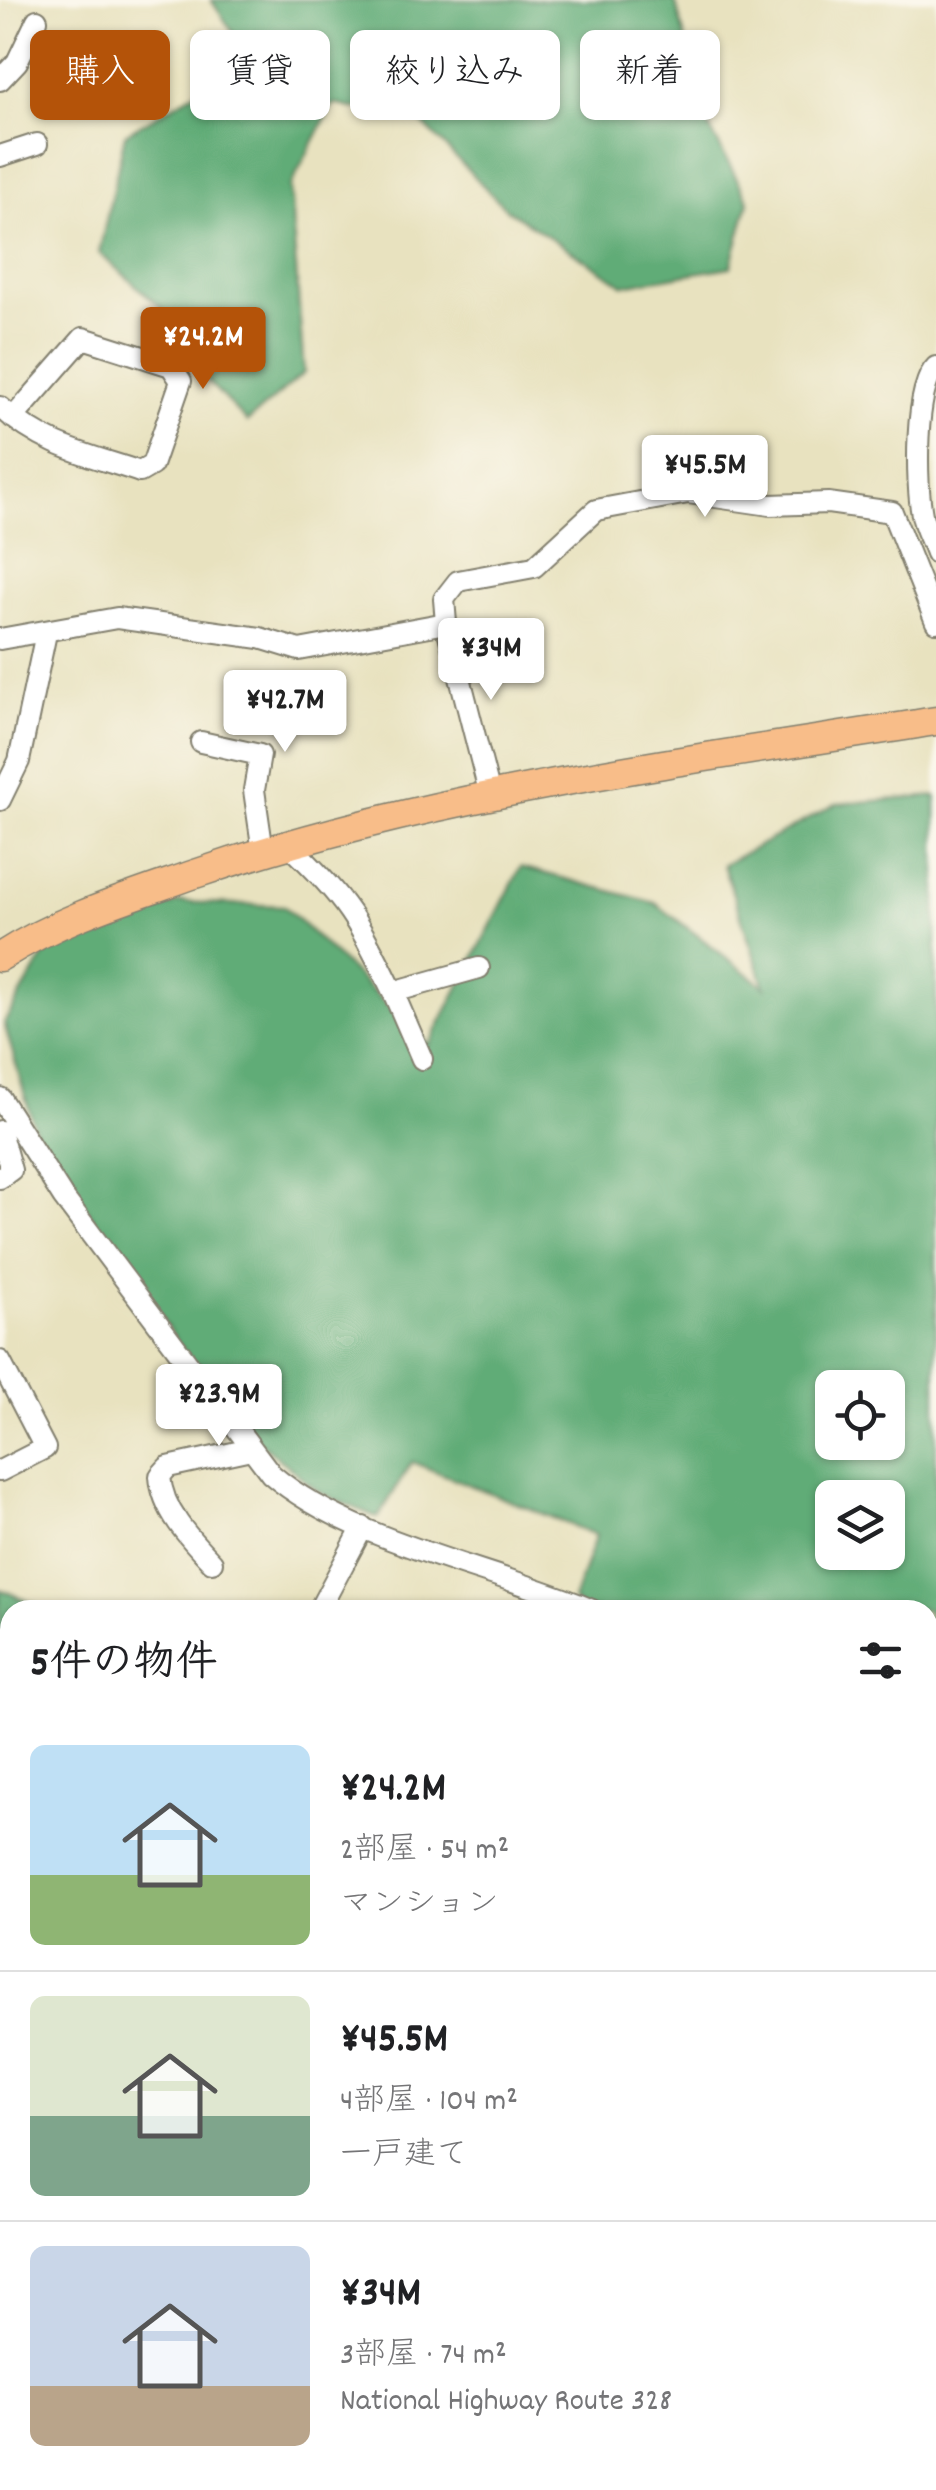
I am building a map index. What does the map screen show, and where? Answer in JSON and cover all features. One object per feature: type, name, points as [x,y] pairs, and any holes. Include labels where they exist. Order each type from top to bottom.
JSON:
[{"type":"highway","points":[[0,956],[74,916],[276,849],[490,795],[703,755],[936,721]]},
{"type":"street","points":[[0,80],[17,62],[37,20]]},
{"type":"street","points":[[0,156],[37,144]]},
{"type":"street","points":[[83,338],[171,366],[181,381],[152,465],[140,472],[34,437],[6,412],[83,338]]},
{"type":"street","points":[[936,367],[928,375],[920,400],[922,514],[936,552]]},
{"type":"street","points":[[490,795],[446,623],[444,599],[458,581],[534,567],[596,510],[688,492],[770,505],[828,503],[892,512],[936,622]]},
{"type":"street","points":[[0,639],[117,618],[260,638],[299,650],[446,623]]},
{"type":"street","points":[[0,800],[18,761],[46,633]]},
{"type":"street","points":[[200,742],[260,754],[254,790],[276,849],[325,878],[358,918],[422,1059]]},
{"type":"street","points":[[392,992],[479,968]]},
{"type":"street","points":[[0,1098],[63,1197],[251,1449],[294,1494],[363,1526],[565,1600]]},
{"type":"street","points":[[0,1131],[11,1170],[0,1178]]},
{"type":"street","points":[[0,1360],[45,1448],[0,1471]]},
{"type":"street","points":[[212,1562],[187,1537],[160,1491],[160,1476],[168,1467],[251,1449]]},
{"type":"street","points":[[324,1600],[363,1526]]},
{"type":"green space","points":[[211,0],[675,0],[683,30],[580,30],[580,120],[706,120],[749,201],[731,267],[624,285],[506,209],[421,122],[411,120],[560,120],[560,30],[350,30],[350,107],[333,104],[330,110],[330,30],[231,30]]},
{"type":"green space","points":[[190,95],[190,120],[325,120],[290,187],[304,373],[247,422],[194,367],[163,309],[99,253],[125,134],[149,120],[170,120],[170,107]]},
{"type":"green space","points":[[936,796],[936,1600],[573,1600],[596,1535],[412,1462],[378,1518],[320,1493],[227,1415],[36,1134],[4,1023],[51,944],[180,902],[284,906],[429,1045],[521,867],[655,903],[765,987],[723,865],[836,804]]},
{"type":"green space","points":[[0,1589],[25,1600],[0,1600]]}]
